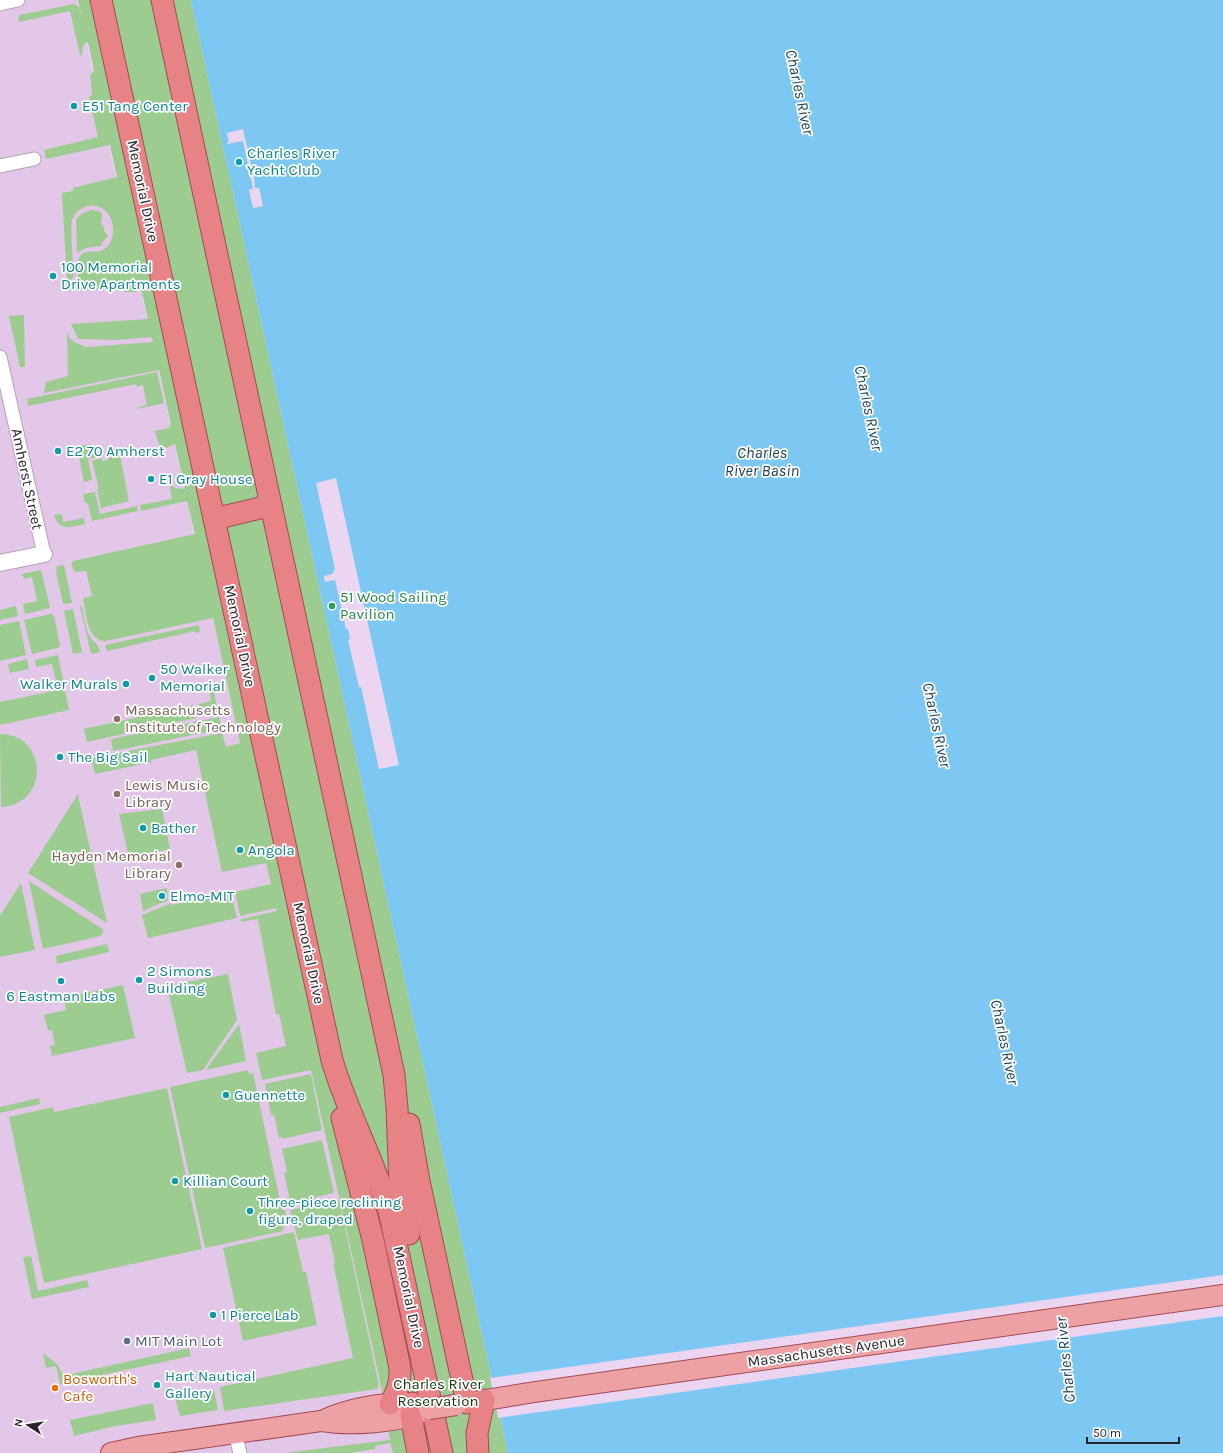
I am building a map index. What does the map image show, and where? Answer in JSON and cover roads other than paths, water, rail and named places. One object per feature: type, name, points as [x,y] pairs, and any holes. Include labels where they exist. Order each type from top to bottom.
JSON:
[{"type":"highway","name":"Memorial Drive","points":[[101,0],[332,1060],[341,1088],[382,1189],[389,1211],[442,1453]]},
{"type":"highway","name":"Memorial Drive","points":[[162,0],[382,1021],[397,1096],[400,1187],[403,1209],[456,1453]]},
{"type":"highway","points":[[214,519],[260,508],[269,502]]},
{"type":"highway","points":[[382,1021],[406,1103],[417,1170],[475,1402],[478,1453]]},
{"type":"highway","points":[[332,1060],[343,1124],[373,1240],[399,1363],[400,1375],[398,1385],[390,1404]]},
{"type":"highway","points":[[418,1453],[419,1409]]},
{"type":"main road","name":"Massachusetts Avenue","points":[[321,1421],[340,1424],[356,1424],[419,1409],[1223,1295]]},
{"type":"main road","name":"Massachusetts Avenue","points":[[111,1453],[138,1447],[321,1421],[344,1412],[390,1404],[419,1409]]},
{"type":"street","points":[[0,4],[18,0]]},
{"type":"street","points":[[0,166],[34,159]]},
{"type":"street","name":"Amherst Street","points":[[0,357],[44,554]]},
{"type":"street","points":[[0,563],[44,554]]},
{"type":"street","points":[[235,1433],[240,1453]]},
{"type":"water","name":"Charles River Basin","points":[[191,0],[1223,0],[1223,1453],[508,1453]]},
{"type":"place","name":"E51 Tang Center","points":[[74,106]]},
{"type":"place","name":"Charles River Yacht Club","points":[[239,162]]},
{"type":"place","name":"100 Memorial Drive Apartments","points":[[53,276]]},
{"type":"place","name":"E2 70 Amherst","points":[[58,451]]},
{"type":"place","name":"E1 Gray House","points":[[151,479]]},
{"type":"place","name":"51 Wood Sailing Pavilion","points":[[332,606]]},
{"type":"place","name":"50 Walker Memorial","points":[[152,678]]},
{"type":"place","name":"Walker Murals","points":[[126,684]]},
{"type":"place","name":"Massachusetts Institute of Technology","points":[[117,719]]},
{"type":"place","name":"The Big Sail","points":[[60,757]]},
{"type":"place","name":"Lewis Music Library","points":[[117,794]]},
{"type":"place","name":"Bather","points":[[143,828]]},
{"type":"place","name":"Angola","points":[[240,850]]},
{"type":"place","name":"Hayden Memorial Library","points":[[179,865]]},
{"type":"place","name":"Elmo-MIT","points":[[162,896]]},
{"type":"place","name":"2 Simons Building","points":[[139,980]]},
{"type":"place","name":"6 Eastman Labs","points":[[61,981]]},
{"type":"place","name":"Guennette","points":[[226,1095]]},
{"type":"place","name":"Killian Court","points":[[175,1181]]},
{"type":"place","name":"Three-piece reclining figure, draped","points":[[250,1211]]},
{"type":"place","name":"1 Pierce Lab","points":[[213,1315]]},
{"type":"place","name":"MIT Main Lot","points":[[127,1341]]},
{"type":"place","name":"Hart Nautical Gallery","points":[[157,1385]]},
{"type":"place","name":"Bosworth's Cafe","points":[[55,1388]]},
{"type":"water label","name":"Charles River","points":[[800,92]]},
{"type":"water label","name":"Charles River","points":[[869,408]]},
{"type":"water label","name":"Charles River","points":[[937,725]]},
{"type":"water label","name":"Charles River","points":[[1005,1042]]},
{"type":"water label","name":"Charles River","points":[[1065,1360]]},
{"type":"park label","name":"Charles River Reservation","points":[[438,1392]]}]
